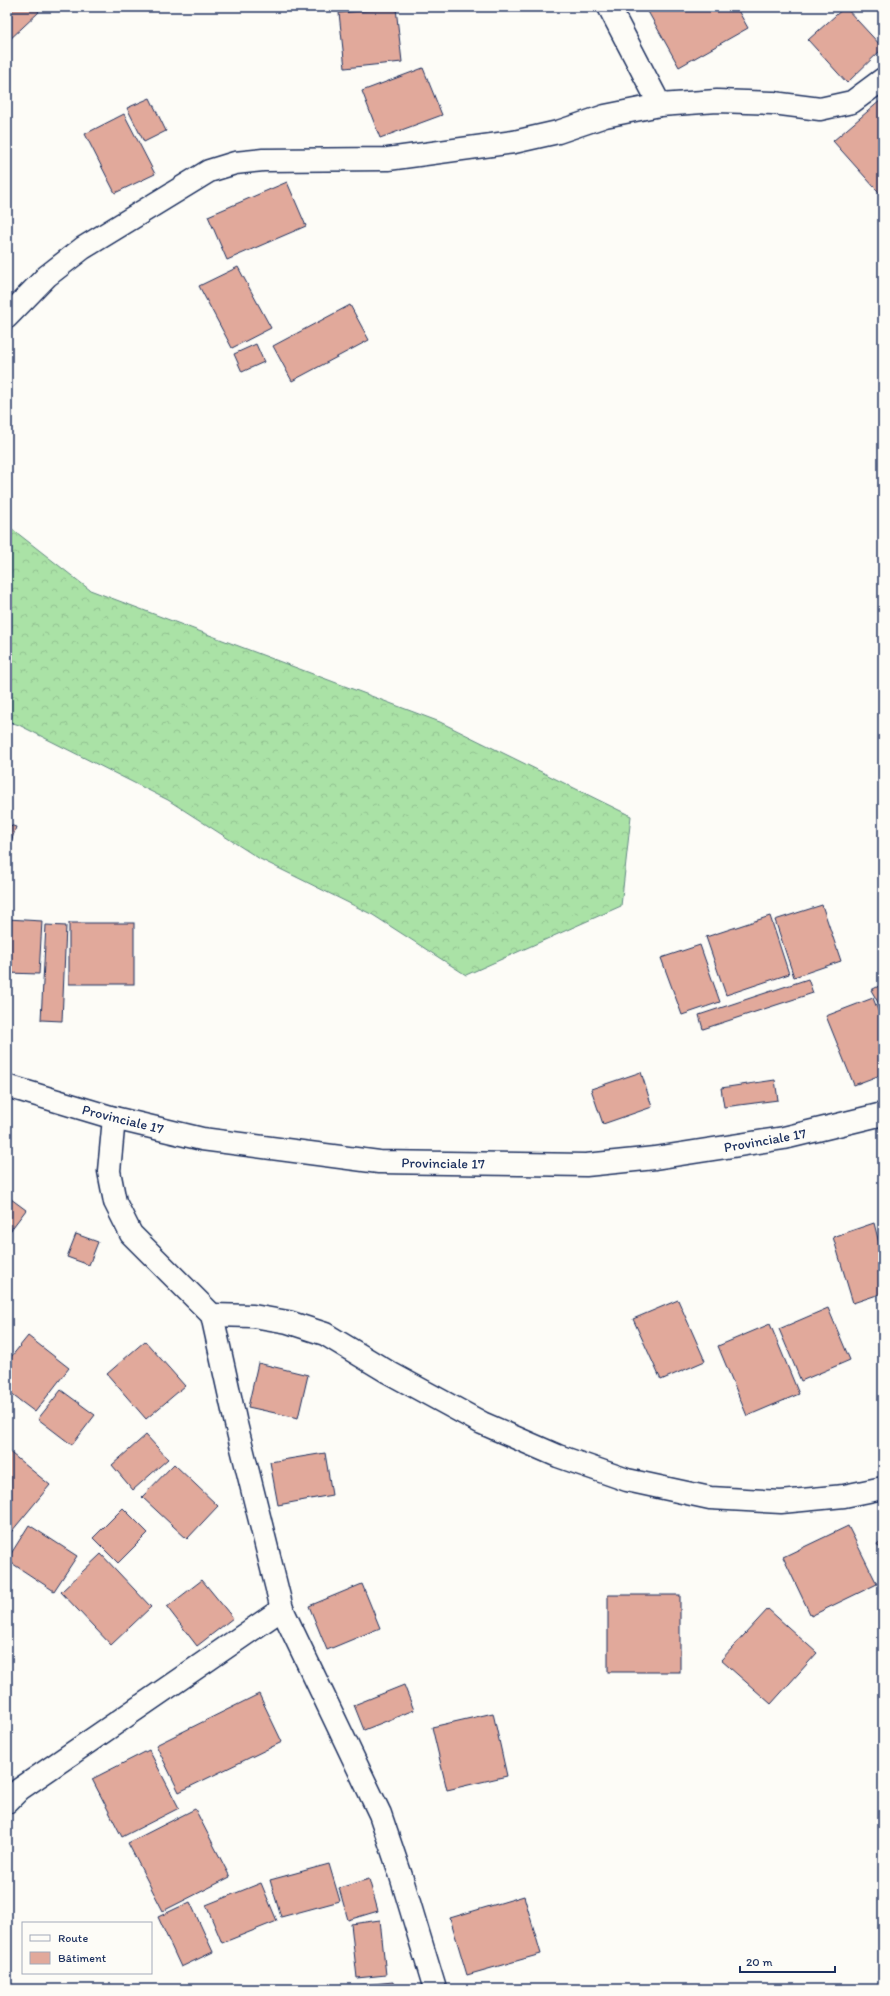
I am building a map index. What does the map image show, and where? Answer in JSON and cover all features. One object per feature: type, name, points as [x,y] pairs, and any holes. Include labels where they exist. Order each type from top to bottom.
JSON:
[{"type":"street","points":[[609,7],[660,105]]},
{"type":"street","points":[[7,317],[47,276],[83,248],[208,171],[235,163],[263,160],[388,158],[514,142],[558,132],[606,116],[660,105],[717,101],[773,103],[820,109],[852,102],[883,79]]},
{"type":"street","name":"Provinciale 17","points":[[7,1086],[114,1118],[202,1139],[379,1162],[586,1165],[655,1158],[784,1138],[883,1114]]},
{"type":"street","points":[[114,1118],[109,1171],[115,1202],[131,1234],[212,1315],[236,1424],[282,1609],[380,1814],[401,1876],[435,1989]]},
{"type":"street","points":[[212,1315],[253,1316],[281,1321],[325,1334],[388,1372],[482,1423],[558,1456],[627,1480],[710,1498],[781,1502],[844,1496],[883,1488]]},
{"type":"street","points":[[7,1802],[20,1789],[282,1609]]},
{"type":"green space","points":[[7,525],[90,590],[440,722],[631,816],[621,906],[466,975],[373,915],[260,859],[168,800],[19,725],[7,721]]},
{"type":"building","points":[[7,7],[35,7],[39,12],[7,42]]},
{"type":"building","points":[[736,7],[748,28],[679,67],[646,8]]},
{"type":"building","points":[[845,7],[883,48],[847,83],[808,40]]},
{"type":"building","points":[[396,8],[402,62],[345,68],[339,13]]},
{"type":"building","points":[[423,68],[442,115],[380,138],[362,91]]},
{"type":"building","points":[[150,98],[166,131],[144,142],[127,108]]},
{"type":"building","points":[[881,100],[883,102],[883,197],[833,141]]},
{"type":"building","points":[[124,114],[155,174],[115,193],[85,134]]},
{"type":"building","points":[[287,182],[306,226],[227,260],[208,216]]},
{"type":"building","points":[[238,267],[271,328],[232,348],[199,286]]},
{"type":"building","points":[[350,305],[369,340],[292,381],[273,346]]},
{"type":"building","points":[[256,344],[264,362],[242,372],[234,354]]},
{"type":"building","points":[[7,824],[16,827],[7,854]]},
{"type":"building","points":[[822,905],[841,961],[794,977],[775,920]]},
{"type":"building","points":[[770,916],[789,974],[726,995],[706,937]]},
{"type":"building","points":[[7,919],[42,921],[39,974],[7,973]]},
{"type":"building","points":[[69,923],[134,923],[134,984],[69,984]]},
{"type":"building","points":[[46,925],[66,926],[62,1021],[41,1020]]},
{"type":"building","points":[[700,945],[720,1002],[682,1015],[661,958]]},
{"type":"building","points":[[808,979],[813,993],[703,1029],[699,1015]]},
{"type":"building","points":[[883,984],[883,1011],[871,990]]},
{"type":"building","points":[[873,998],[883,1023],[883,1074],[854,1085],[826,1016]]},
{"type":"building","points":[[641,1072],[652,1107],[603,1124],[591,1089]]},
{"type":"building","points":[[775,1080],[778,1100],[724,1107],[721,1088]]},
{"type":"building","points":[[7,1196],[26,1210],[7,1235]]},
{"type":"building","points":[[874,1223],[883,1259],[883,1293],[853,1303],[833,1237]]},
{"type":"building","points":[[76,1234],[98,1242],[89,1265],[67,1257]]},
{"type":"building","points":[[678,1300],[705,1361],[661,1380],[633,1319]]},
{"type":"building","points":[[828,1308],[850,1360],[801,1381],[779,1329]]},
{"type":"building","points":[[770,1324],[799,1394],[747,1416],[718,1346]]},
{"type":"building","points":[[28,1336],[69,1368],[35,1412],[7,1391],[7,1362]]},
{"type":"building","points":[[145,1341],[185,1386],[146,1419],[107,1374]]},
{"type":"building","points":[[258,1363],[308,1375],[298,1418],[248,1407]]},
{"type":"building","points":[[61,1390],[95,1415],[72,1445],[38,1419]]},
{"type":"building","points":[[146,1435],[168,1459],[133,1490],[112,1465]]},
{"type":"building","points":[[7,1450],[50,1485],[7,1537]]},
{"type":"building","points":[[325,1453],[332,1495],[278,1505],[270,1462]]},
{"type":"building","points":[[174,1464],[218,1506],[187,1539],[142,1497]]},
{"type":"building","points":[[123,1508],[148,1533],[118,1563],[93,1538]]},
{"type":"building","points":[[29,1525],[77,1556],[54,1591],[7,1560]]},
{"type":"building","points":[[848,1526],[877,1584],[811,1616],[783,1557]]},
{"type":"building","points":[[883,1539],[883,1553],[877,1544]]},
{"type":"building","points":[[101,1554],[151,1607],[111,1645],[61,1592]]},
{"type":"building","points":[[202,1580],[233,1618],[197,1646],[167,1607]]},
{"type":"building","points":[[362,1584],[380,1628],[327,1650],[309,1606]]},
{"type":"building","points":[[608,1595],[680,1595],[680,1672],[608,1672]]},
{"type":"building","points":[[768,1609],[817,1653],[771,1704],[721,1660]]},
{"type":"building","points":[[404,1685],[414,1710],[364,1730],[354,1705]]},
{"type":"building","points":[[259,1694],[282,1742],[179,1792],[156,1745]]},
{"type":"building","points":[[493,1713],[507,1776],[447,1790],[432,1727]]},
{"type":"building","points":[[149,1750],[179,1808],[122,1837],[92,1779]]},
{"type":"building","points":[[195,1809],[230,1877],[163,1911],[128,1843]]},
{"type":"building","points":[[329,1864],[340,1901],[281,1917],[270,1880]]},
{"type":"building","points":[[369,1879],[378,1911],[348,1920],[339,1888]]},
{"type":"building","points":[[261,1883],[277,1921],[222,1943],[206,1905]]},
{"type":"building","points":[[524,1896],[541,1954],[467,1975],[450,1918]]},
{"type":"building","points":[[190,1902],[213,1952],[181,1967],[158,1917]]},
{"type":"building","points":[[380,1920],[386,1975],[357,1978],[351,1924]]},
{"type":"building","points":[[393,1982],[394,1989],[342,1989],[342,1987]]}]
